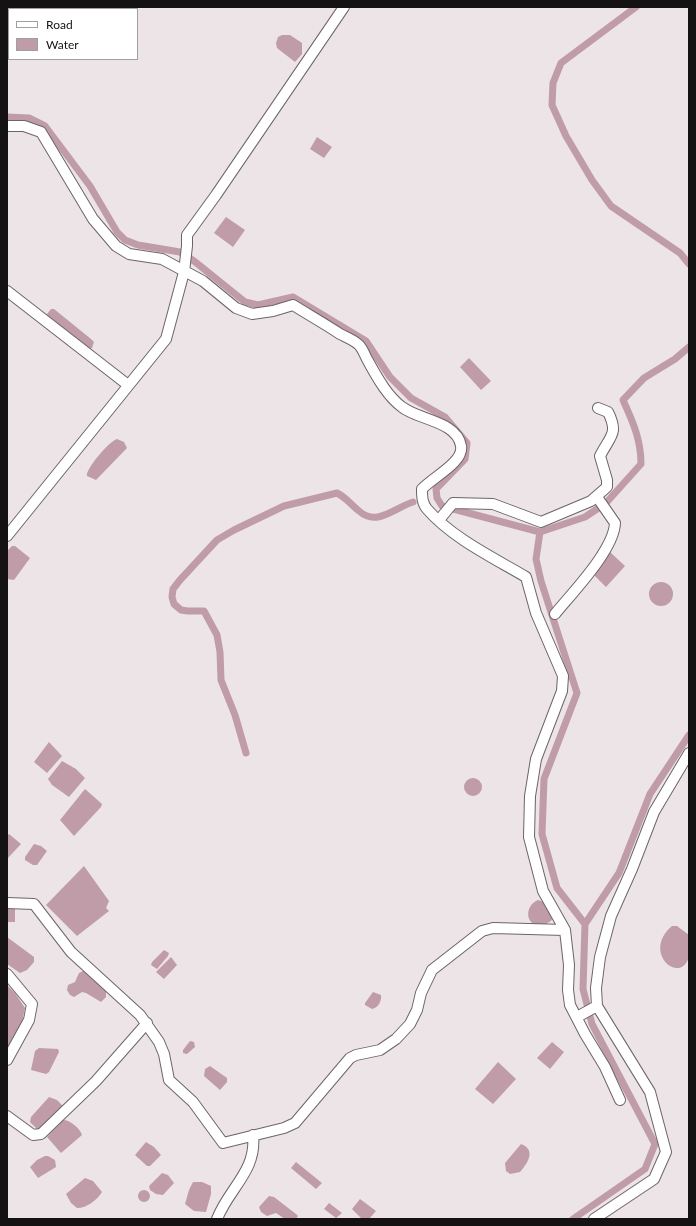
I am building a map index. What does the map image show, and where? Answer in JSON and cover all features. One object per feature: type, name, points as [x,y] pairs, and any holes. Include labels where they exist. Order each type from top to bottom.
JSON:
[{"type":"street","points":[[7,536],[166,339],[185,269],[188,246],[187,235],[344,7]]},
{"type":"street","points":[[7,126],[24,126],[41,132],[93,219],[116,246],[129,254],[162,259],[185,269],[203,281],[236,308],[252,314],[273,311],[294,305],[359,345],[383,386],[402,407],[415,415],[447,427],[455,436],[461,446],[460,457],[422,489],[422,500],[427,509],[458,537],[526,577],[536,613],[563,676],[562,691],[536,759],[530,796],[529,836],[543,891],[564,930],[569,965],[568,990],[570,1005],[605,1067],[620,1100]]},
{"type":"street","points":[[7,291],[128,385]]},
{"type":"street","points":[[439,520],[453,502],[493,504],[541,522],[577,508],[597,497],[607,487],[607,480],[600,456],[614,430],[614,425],[608,412],[598,408]]},
{"type":"street","points":[[555,614],[587,575],[613,534],[615,523],[597,497]]},
{"type":"street","points":[[594,1219],[654,1179],[666,1152],[650,1092],[597,1006],[596,988],[600,957],[611,916],[632,869],[654,812],[689,753]]},
{"type":"street","points":[[7,904],[34,904],[71,952],[140,1015],[147,1023],[162,1048],[169,1080],[193,1102],[223,1143],[284,1128],[295,1123],[350,1058],[356,1055],[380,1050],[396,1039],[410,1024],[418,1010],[421,993],[432,970],[482,931],[493,928],[564,930]]},
{"type":"street","points":[[7,974],[32,1004],[29,1020],[7,1060]]},
{"type":"street","points":[[577,1017],[597,1006]]},
{"type":"street","points":[[7,1116],[33,1135],[41,1134],[92,1086],[147,1023]]},
{"type":"street","points":[[217,1219],[222,1205],[250,1165],[254,1145],[253,1135]]},
{"type":"water","points":[[282,35],[290,35],[302,43],[302,54],[295,62],[277,48],[276,43],[278,37]]},
{"type":"water","points":[[317,137],[332,147],[324,158],[310,149]]},
{"type":"water","points":[[226,217],[245,230],[233,247],[214,233]]},
{"type":"water","points":[[51,309],[54,309],[94,342],[92,348],[89,349],[48,318],[47,314]]},
{"type":"water","points":[[469,358],[491,381],[481,390],[460,367]]},
{"type":"water","points":[[117,439],[124,442],[127,448],[96,480],[87,476],[87,473],[98,456]]},
{"type":"water","points":[[12,546],[15,546],[30,558],[14,580],[7,579],[7,551]]},
{"type":"water","points":[[610,552],[625,566],[606,587],[592,573]]},
{"type":"water","points":[[661,582],[670,585],[673,594],[670,603],[661,606],[652,603],[649,594],[652,585]]},
{"type":"water","points":[[49,742],[62,756],[47,773],[34,762]]},
{"type":"water","points":[[62,761],[76,769],[85,778],[69,797],[52,785],[48,779]]},
{"type":"water","points":[[473,778],[479,781],[482,787],[479,793],[473,796],[467,793],[464,787],[467,781]]},
{"type":"water","points":[[85,789],[102,804],[101,807],[74,836],[60,820]]},
{"type":"water","points":[[9,834],[21,844],[7,859],[7,836]]},
{"type":"water","points":[[34,844],[41,846],[47,851],[37,865],[33,865],[25,860],[25,857]]},
{"type":"water","points":[[84,866],[109,901],[106,908],[109,911],[77,936],[46,905]]},
{"type":"water","points":[[538,900],[544,902],[554,916],[551,921],[541,927],[532,923],[528,915],[530,906]]},
{"type":"water","points":[[7,907],[15,909],[15,922],[7,922]]},
{"type":"water","points":[[672,926],[677,926],[689,935],[690,955],[684,965],[678,968],[671,967],[661,955],[660,946],[663,936]]},
{"type":"water","points":[[7,937],[34,957],[34,962],[27,970],[20,973],[7,964]]},
{"type":"water","points":[[164,950],[169,953],[168,956],[157,969],[151,965],[152,962]]},
{"type":"water","points":[[171,957],[177,965],[164,979],[156,972]]},
{"type":"water","points":[[85,970],[106,989],[106,997],[101,1002],[82,992],[74,997],[70,995],[67,990],[68,985],[75,982],[79,973]]},
{"type":"water","points":[[7,985],[15,993],[25,1008],[22,1022],[7,1051]]},
{"type":"water","points":[[373,992],[381,995],[381,997],[378,1006],[372,1009],[365,1005],[365,1003]]},
{"type":"water","points":[[190,1041],[194,1042],[195,1047],[187,1054],[183,1053],[183,1050]]},
{"type":"water","points":[[552,1042],[564,1052],[550,1069],[537,1058]]},
{"type":"water","points":[[39,1048],[58,1049],[59,1052],[49,1072],[46,1074],[31,1070],[35,1051]]},
{"type":"water","points":[[498,1062],[516,1079],[493,1104],[475,1089]]},
{"type":"water","points":[[210,1066],[227,1078],[227,1082],[220,1090],[204,1076],[205,1069]]},
{"type":"water","points":[[49,1097],[57,1100],[64,1107],[39,1131],[30,1122],[31,1117]]},
{"type":"water","points":[[63,1120],[69,1121],[79,1130],[82,1135],[61,1153],[47,1137]]},
{"type":"water","points":[[146,1142],[154,1147],[161,1155],[150,1166],[147,1166],[135,1155]]},
{"type":"water","points":[[521,1144],[529,1150],[530,1153],[528,1161],[520,1172],[510,1174],[506,1171],[505,1163]]},
{"type":"water","points":[[45,1156],[55,1160],[56,1167],[38,1178],[30,1167],[37,1160]]},
{"type":"water","points":[[296,1162],[322,1183],[316,1189],[291,1168]]},
{"type":"water","points":[[162,1173],[168,1175],[174,1183],[163,1195],[156,1194],[150,1190],[149,1186]]},
{"type":"water","points":[[85,1178],[93,1181],[102,1192],[91,1203],[84,1207],[77,1208],[71,1203],[66,1194]]},
{"type":"water","points":[[193,1182],[202,1182],[211,1186],[211,1194],[206,1212],[194,1211],[185,1204]]},
{"type":"water","points":[[142,1190],[146,1190],[150,1196],[146,1202],[142,1202],[138,1198],[138,1194]]},
{"type":"water","points":[[269,1196],[274,1197],[296,1214],[298,1216],[296,1219],[285,1219],[276,1213],[267,1216],[261,1212],[259,1207]]},
{"type":"water","points":[[360,1199],[376,1211],[369,1219],[362,1219],[352,1209]]},
{"type":"water","points":[[329,1203],[342,1213],[336,1218],[324,1209]]},
{"type":"waterway","points":[[636,7],[561,63],[553,83],[552,105],[566,136],[592,180],[611,206],[680,253],[689,264]]},
{"type":"waterway","points":[[7,117],[29,118],[45,126],[90,186],[117,232],[125,240],[138,245],[180,252],[194,261],[245,302],[258,305],[293,297],[366,341],[390,377],[411,398],[445,417],[467,443],[465,459],[436,489],[437,498],[442,506],[540,532],[585,517],[606,503],[641,464],[638,439],[623,400],[644,378],[675,359],[689,347]]},
{"type":"waterway","points":[[246,753],[235,715],[221,680],[220,652],[217,635],[204,611],[181,610],[174,604],[172,597],[173,589],[217,540],[234,530],[284,506],[337,493],[344,497],[359,511],[372,517],[379,517],[413,502]]},
{"type":"waterway","points":[[540,532],[536,559],[541,581],[577,693],[544,779],[542,834],[557,888],[585,924]]},
{"type":"waterway","points":[[573,1219],[645,1169],[655,1144],[592,1024],[583,989],[585,924],[619,873],[650,794],[689,735]]}]
